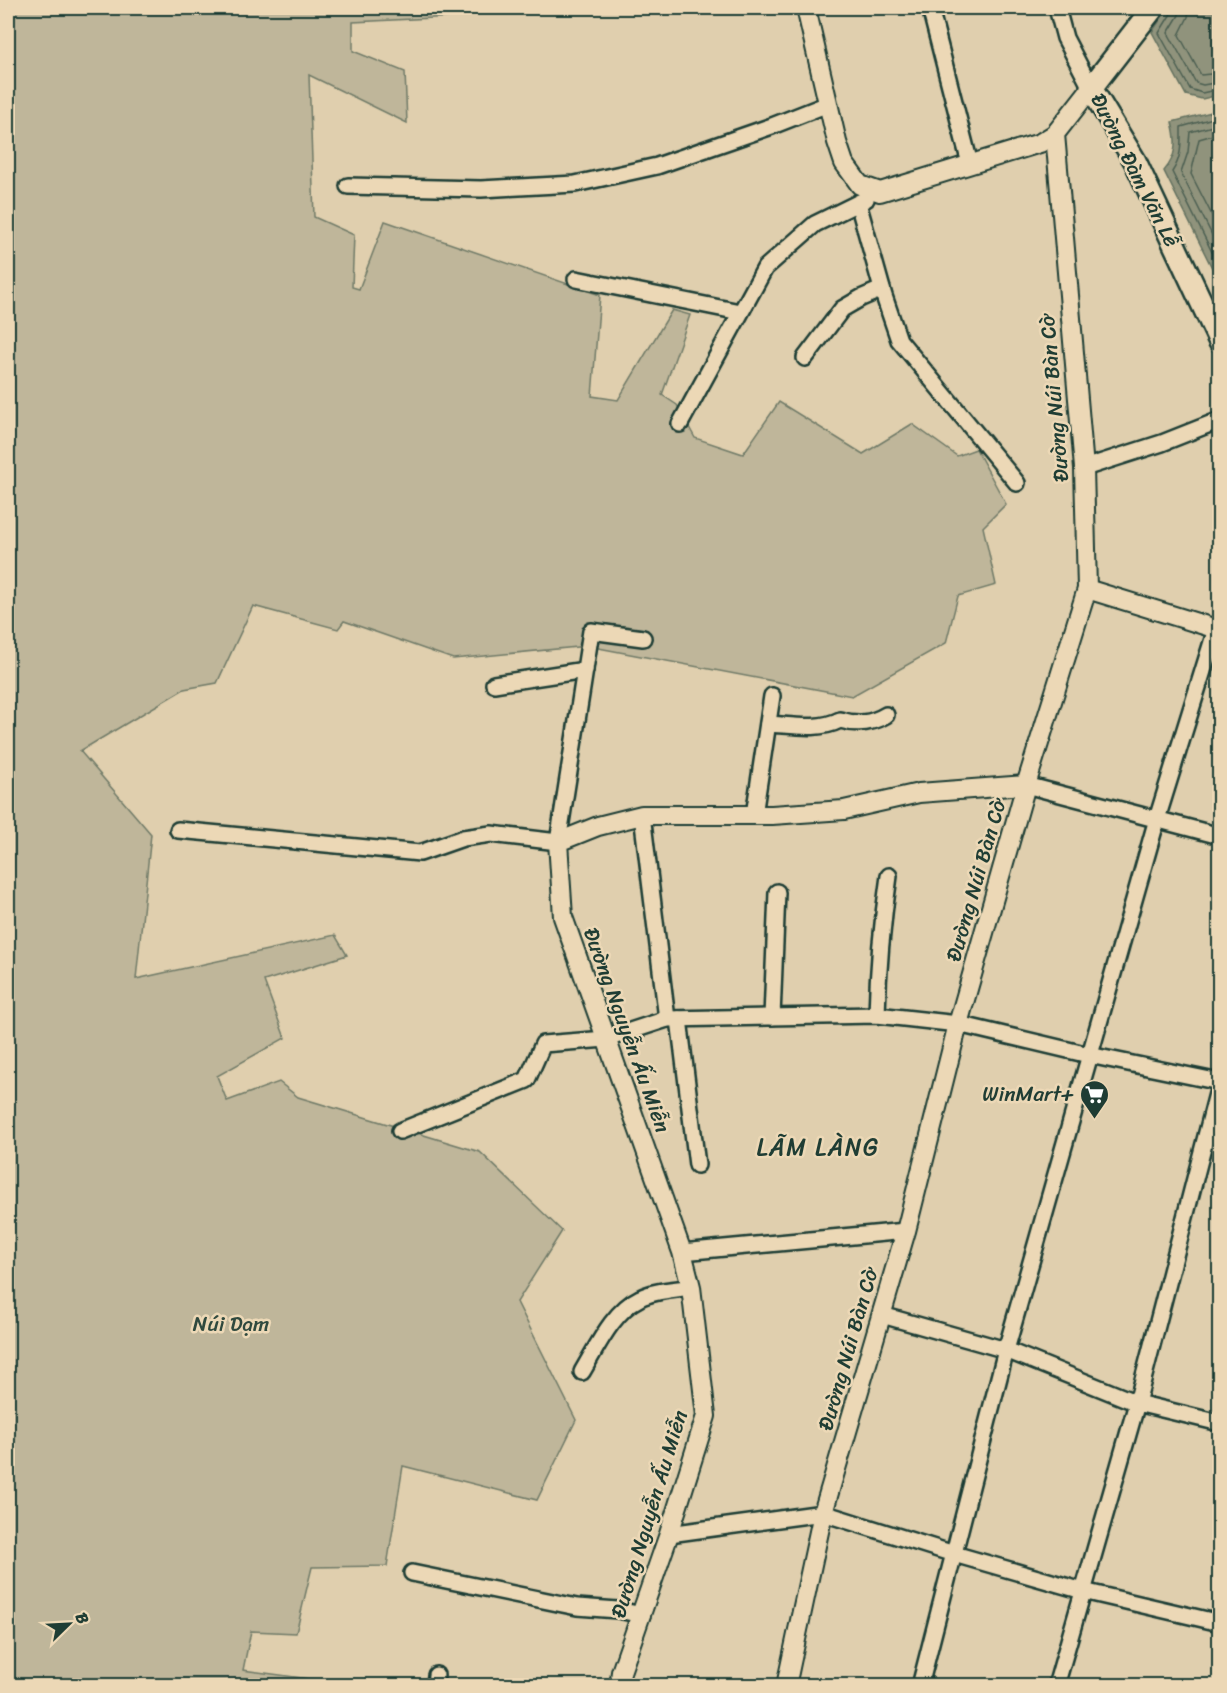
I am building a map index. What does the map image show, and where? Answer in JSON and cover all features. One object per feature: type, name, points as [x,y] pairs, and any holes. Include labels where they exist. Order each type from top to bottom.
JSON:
[{"type":"main road","name":"Đường Đàm Văn Lễ","points":[[1153,8],[1092,88],[1135,161],[1220,342]]},
{"type":"street","points":[[806,8],[844,163],[860,185],[880,192]]},
{"type":"street","points":[[930,8],[970,164]]},
{"type":"street","points":[[680,424],[765,268],[815,224],[880,192],[1040,143],[1054,134],[1092,88],[1065,38],[1057,8]]},
{"type":"street","points":[[348,186],[481,189],[575,184],[657,166],[828,104]]},
{"type":"street","name":"Đường Núi Bàn Cờ","points":[[786,1686],[824,1513],[906,1232],[958,1024],[1026,785],[1088,589],[1084,468],[1054,134]]},
{"type":"street","points":[[858,203],[899,340],[1017,483]]},
{"type":"street","points":[[576,279],[740,312]]},
{"type":"street","points":[[805,358],[842,309],[882,289]]},
{"type":"street","points":[[1084,468],[1162,443],[1220,420]]},
{"type":"street","points":[[920,1686],[1006,1350],[1089,1055],[1157,819],[1218,630],[1088,589]]},
{"type":"street","points":[[558,842],[591,631],[643,638]]},
{"type":"street","points":[[494,684],[585,670]]},
{"type":"street","points":[[754,815],[772,696]]},
{"type":"street","points":[[768,724],[806,727],[832,724],[840,720],[851,724],[873,722],[886,715]]},
{"type":"street","points":[[178,830],[420,853],[463,838],[491,834],[558,842],[598,826],[642,815],[754,815],[844,810],[919,793],[1026,785],[1220,836]]},
{"type":"street","points":[[642,815],[697,1165]]},
{"type":"street","name":"Đường Nguyễn Ấu Miễn","points":[[558,842],[562,917],[682,1252],[691,1287],[706,1416],[669,1534],[621,1672],[619,1686]]},
{"type":"street","points":[[877,1015],[878,964],[890,876]]},
{"type":"street","points":[[772,1017],[777,892]]},
{"type":"street","points":[[400,1131],[527,1080],[543,1044],[606,1039],[673,1019],[877,1015],[958,1024],[1089,1055],[1220,1082],[1137,1403],[1056,1686]]},
{"type":"street","points":[[682,1252],[906,1232]]},
{"type":"street","points":[[582,1372],[612,1323],[628,1306],[639,1298],[651,1294],[691,1287]]},
{"type":"street","points":[[882,1315],[1006,1350],[1137,1403],[1220,1423]]},
{"type":"street","points":[[669,1534],[824,1513],[1083,1591],[1220,1623]]},
{"type":"street","points":[[412,1573],[577,1607],[618,1610],[642,1615]]},
{"type":"green space","name":"Núi Dạm","points":[[8,8],[450,8],[453,17],[353,22],[353,51],[405,72],[407,123],[309,75],[314,217],[354,235],[352,287],[359,289],[385,221],[600,295],[592,396],[618,400],[672,310],[690,315],[662,395],[677,405],[695,438],[743,454],[779,402],[863,454],[912,424],[957,456],[976,449],[1006,504],[983,527],[996,585],[958,596],[946,643],[852,696],[588,646],[453,659],[344,621],[338,629],[253,606],[217,683],[184,689],[80,751],[151,834],[136,979],[335,935],[347,955],[264,981],[285,1038],[217,1076],[227,1101],[279,1082],[298,1097],[480,1152],[562,1231],[517,1302],[576,1420],[537,1500],[403,1466],[387,1566],[312,1567],[296,1633],[251,1631],[243,1670],[338,1683],[338,1685],[8,1686]]},
{"type":"water","points":[[1168,8],[1219,8],[1219,95],[1202,99],[1186,95],[1152,32]]},
{"type":"water","points":[[1220,110],[1219,282],[1164,171],[1175,148],[1172,122]]},
{"type":"place","name":"WinMart+","points":[[1095,1120]]},
{"type":"district","name":"LÃM LÀNG","points":[[818,1147]]}]
